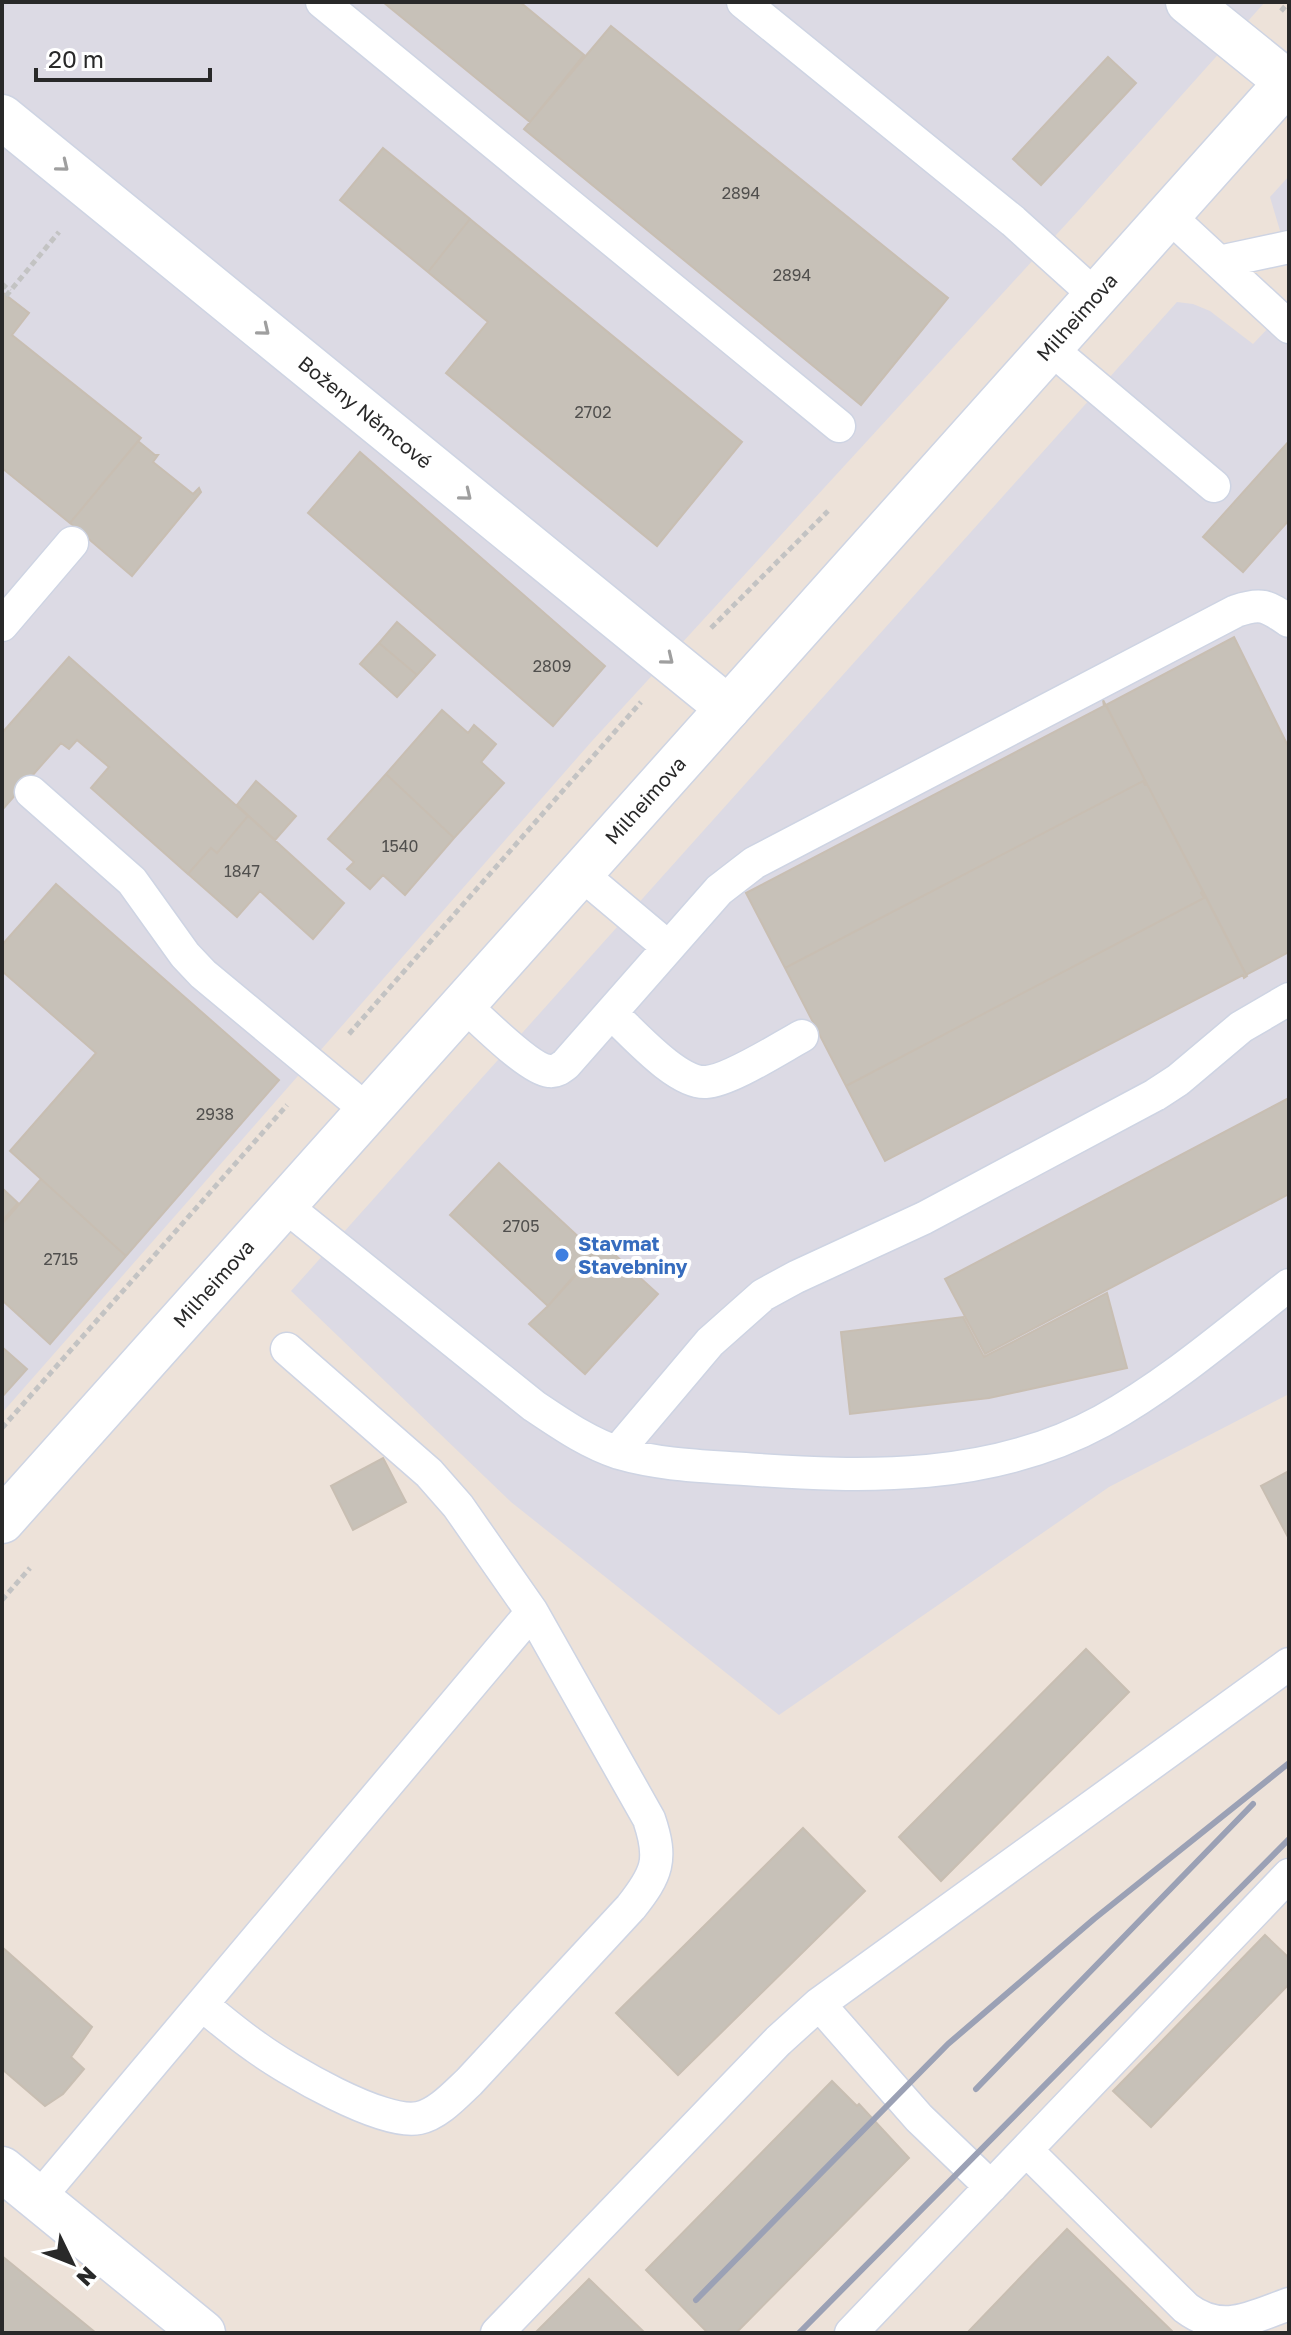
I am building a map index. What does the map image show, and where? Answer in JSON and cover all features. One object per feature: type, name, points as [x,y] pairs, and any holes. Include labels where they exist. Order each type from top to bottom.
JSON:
[{"type":"street","points":[[1188,2],[1288,81]]},
{"type":"street","name":"Milheimova","points":[[2,1521],[1288,81]]},
{"type":"street","name":"Boženy Němcové","points":[[2,117],[728,708]]},
{"type":"street","points":[[2,2169],[203,2333]]},
{"type":"lane","points":[[322,2],[839,426]]},
{"type":"lane","points":[[743,2],[1013,221],[1096,296]]},
{"type":"lane","points":[[1168,215],[1289,327]]},
{"type":"lane","points":[[1219,262],[1289,247]]},
{"type":"lane","points":[[1050,348],[1214,486]]},
{"type":"lane","points":[[2,625],[72,543]]},
{"type":"lane","points":[[463,1004],[523,1057],[547,1071],[557,1070],[566,1064],[719,890],[754,863],[1236,611],[1254,605],[1268,607],[1289,621]]},
{"type":"lane","points":[[31,792],[132,881],[185,955],[203,974],[368,1111]]},
{"type":"lane","points":[[580,873],[668,947]]},
{"type":"lane","points":[[617,1452],[710,1342],[763,1295],[924,1218],[1155,1095],[1178,1080],[1241,1027],[1289,999]]},
{"type":"lane","points":[[611,1013],[670,1067],[696,1082],[720,1079],[802,1036]]},
{"type":"lane","points":[[284,1205],[534,1406],[575,1434],[617,1452],[660,1462],[816,1474],[922,1473],[970,1467],[1032,1451],[1101,1422],[1162,1384],[1289,1285]]},
{"type":"lane","points":[[202,2005],[293,2072],[369,2109],[395,2118],[420,2118],[445,2104],[469,2082],[631,1907],[648,1885],[658,1861],[657,1841],[649,1819],[532,1612],[458,1506],[429,1473],[287,1349]]},
{"type":"lane","points":[[38,2199],[532,1612]]},
{"type":"lane","points":[[497,2333],[778,2041],[819,2004],[1289,1664]]},
{"type":"lane","points":[[851,2333],[1289,1875]]},
{"type":"lane","points":[[819,2004],[919,2118],[991,2187]]},
{"type":"lane","points":[[1026,2150],[1186,2308],[1210,2323],[1222,2329],[1289,2304]]},
{"type":"path","points":[[2,284],[8,293],[93,191]]},
{"type":"shaded area","points":[[2,2],[1265,2],[1079,210],[592,741],[2,1413]]},
{"type":"shaded area","points":[[1289,176],[1289,261],[1270,197]]},
{"type":"shaded area","points":[[1177,302],[1210,311],[1253,344],[1289,306],[1289,1394],[1109,1487],[779,1715],[511,1502],[291,1291]]},
{"type":"building","points":[[383,2],[520,2],[584,55],[530,122]]},
{"type":"building","points":[[611,26],[948,298],[861,405],[524,129]]},
{"type":"building","points":[[1108,57],[1136,83],[1041,185],[1013,159]]},
{"type":"building","points":[[383,148],[470,219],[428,272],[340,200]]},
{"type":"building","points":[[470,219],[742,442],[657,546],[446,373],[488,322],[428,272]]},
{"type":"building","points":[[2,292],[29,313],[12,335],[141,438],[70,523],[2,468]]},
{"type":"building","points":[[138,441],[158,455],[153,462],[193,494],[199,488],[201,492],[132,576],[70,523]]},
{"type":"building","points":[[1289,441],[1289,520],[1243,572],[1203,537]]},
{"type":"building","points":[[360,452],[605,666],[553,726],[308,513]]},
{"type":"building","points":[[397,622],[435,655],[417,675],[379,643]]},
{"type":"building","points":[[1234,637],[1289,748],[1289,952],[1246,975],[1106,705]]},
{"type":"building","points":[[379,643],[417,675],[397,697],[360,664]]},
{"type":"building","points":[[69,657],[248,816],[217,853],[211,848],[188,874],[91,788],[109,767],[77,740],[69,749],[61,743],[2,810],[2,733]]},
{"type":"building","points":[[1103,700],[1147,784],[1143,781],[785,968],[746,893],[1104,706]]},
{"type":"building","points":[[442,710],[468,733],[474,725],[496,744],[481,762],[504,783],[454,838],[386,774]]},
{"type":"building","points":[[386,774],[454,838],[405,895],[383,875],[370,889],[347,869],[354,862],[328,839]]},
{"type":"building","points":[[256,781],[296,816],[275,840],[237,805]]},
{"type":"building","points":[[1143,781],[1204,898],[846,1086],[785,968]]},
{"type":"building","points":[[248,816],[344,903],[313,939],[260,891],[237,917],[188,874],[211,848],[217,853]]},
{"type":"building","points":[[56,884],[279,1080],[126,1256],[10,1151],[96,1053],[2,971],[2,945]]},
{"type":"building","points":[[1203,891],[1247,976],[1244,978],[1243,975],[885,1161],[846,1086],[1204,898]]},
{"type":"building","points":[[1289,1098],[1289,1194],[985,1354],[945,1279]]},
{"type":"building","points":[[499,1163],[596,1253],[548,1306],[450,1215]]},
{"type":"building","points":[[41,1179],[126,1256],[50,1344],[2,1300],[2,1224]]},
{"type":"building","points":[[2,1188],[18,1203],[2,1221]]},
{"type":"building","points":[[602,1243],[658,1294],[585,1374],[529,1324]]},
{"type":"building","points":[[1107,1293],[1127,1368],[989,1398],[850,1414],[841,1332],[963,1317],[984,1357]]},
{"type":"building","points":[[2,1347],[27,1369],[2,1397]]},
{"type":"building","points":[[383,1458],[406,1502],[353,1530],[331,1486]]},
{"type":"building","points":[[1289,1471],[1289,1539],[1261,1486]]},
{"type":"building","points":[[1086,1649],[1129,1692],[941,1881],[899,1837]]},
{"type":"building","points":[[803,1828],[865,1891],[678,2075],[616,2013]]},
{"type":"building","points":[[1265,1935],[1289,1958],[1289,1984],[1151,2127],[1113,2091]]},
{"type":"building","points":[[2,1947],[92,2027],[71,2057],[84,2069],[63,2094],[45,2106],[2,2069]]},
{"type":"building","points":[[832,2081],[857,2106],[859,2104],[909,2158],[736,2333],[708,2333],[646,2270]]},
{"type":"building","points":[[1067,2229],[1174,2333],[967,2333]]},
{"type":"building","points":[[2,2256],[96,2333],[2,2333]]},
{"type":"building","points":[[589,2279],[645,2333],[535,2333]]},
{"type":"railway","points":[[696,2300],[948,2044],[1094,1919],[1289,1763]]},
{"type":"railway","points":[[976,2089],[1253,1804]]},
{"type":"railway","points":[[799,2333],[1289,1839]]},
{"type":"place","name":"Stavmat Stavebniny","points":[[562,1255]]}]
